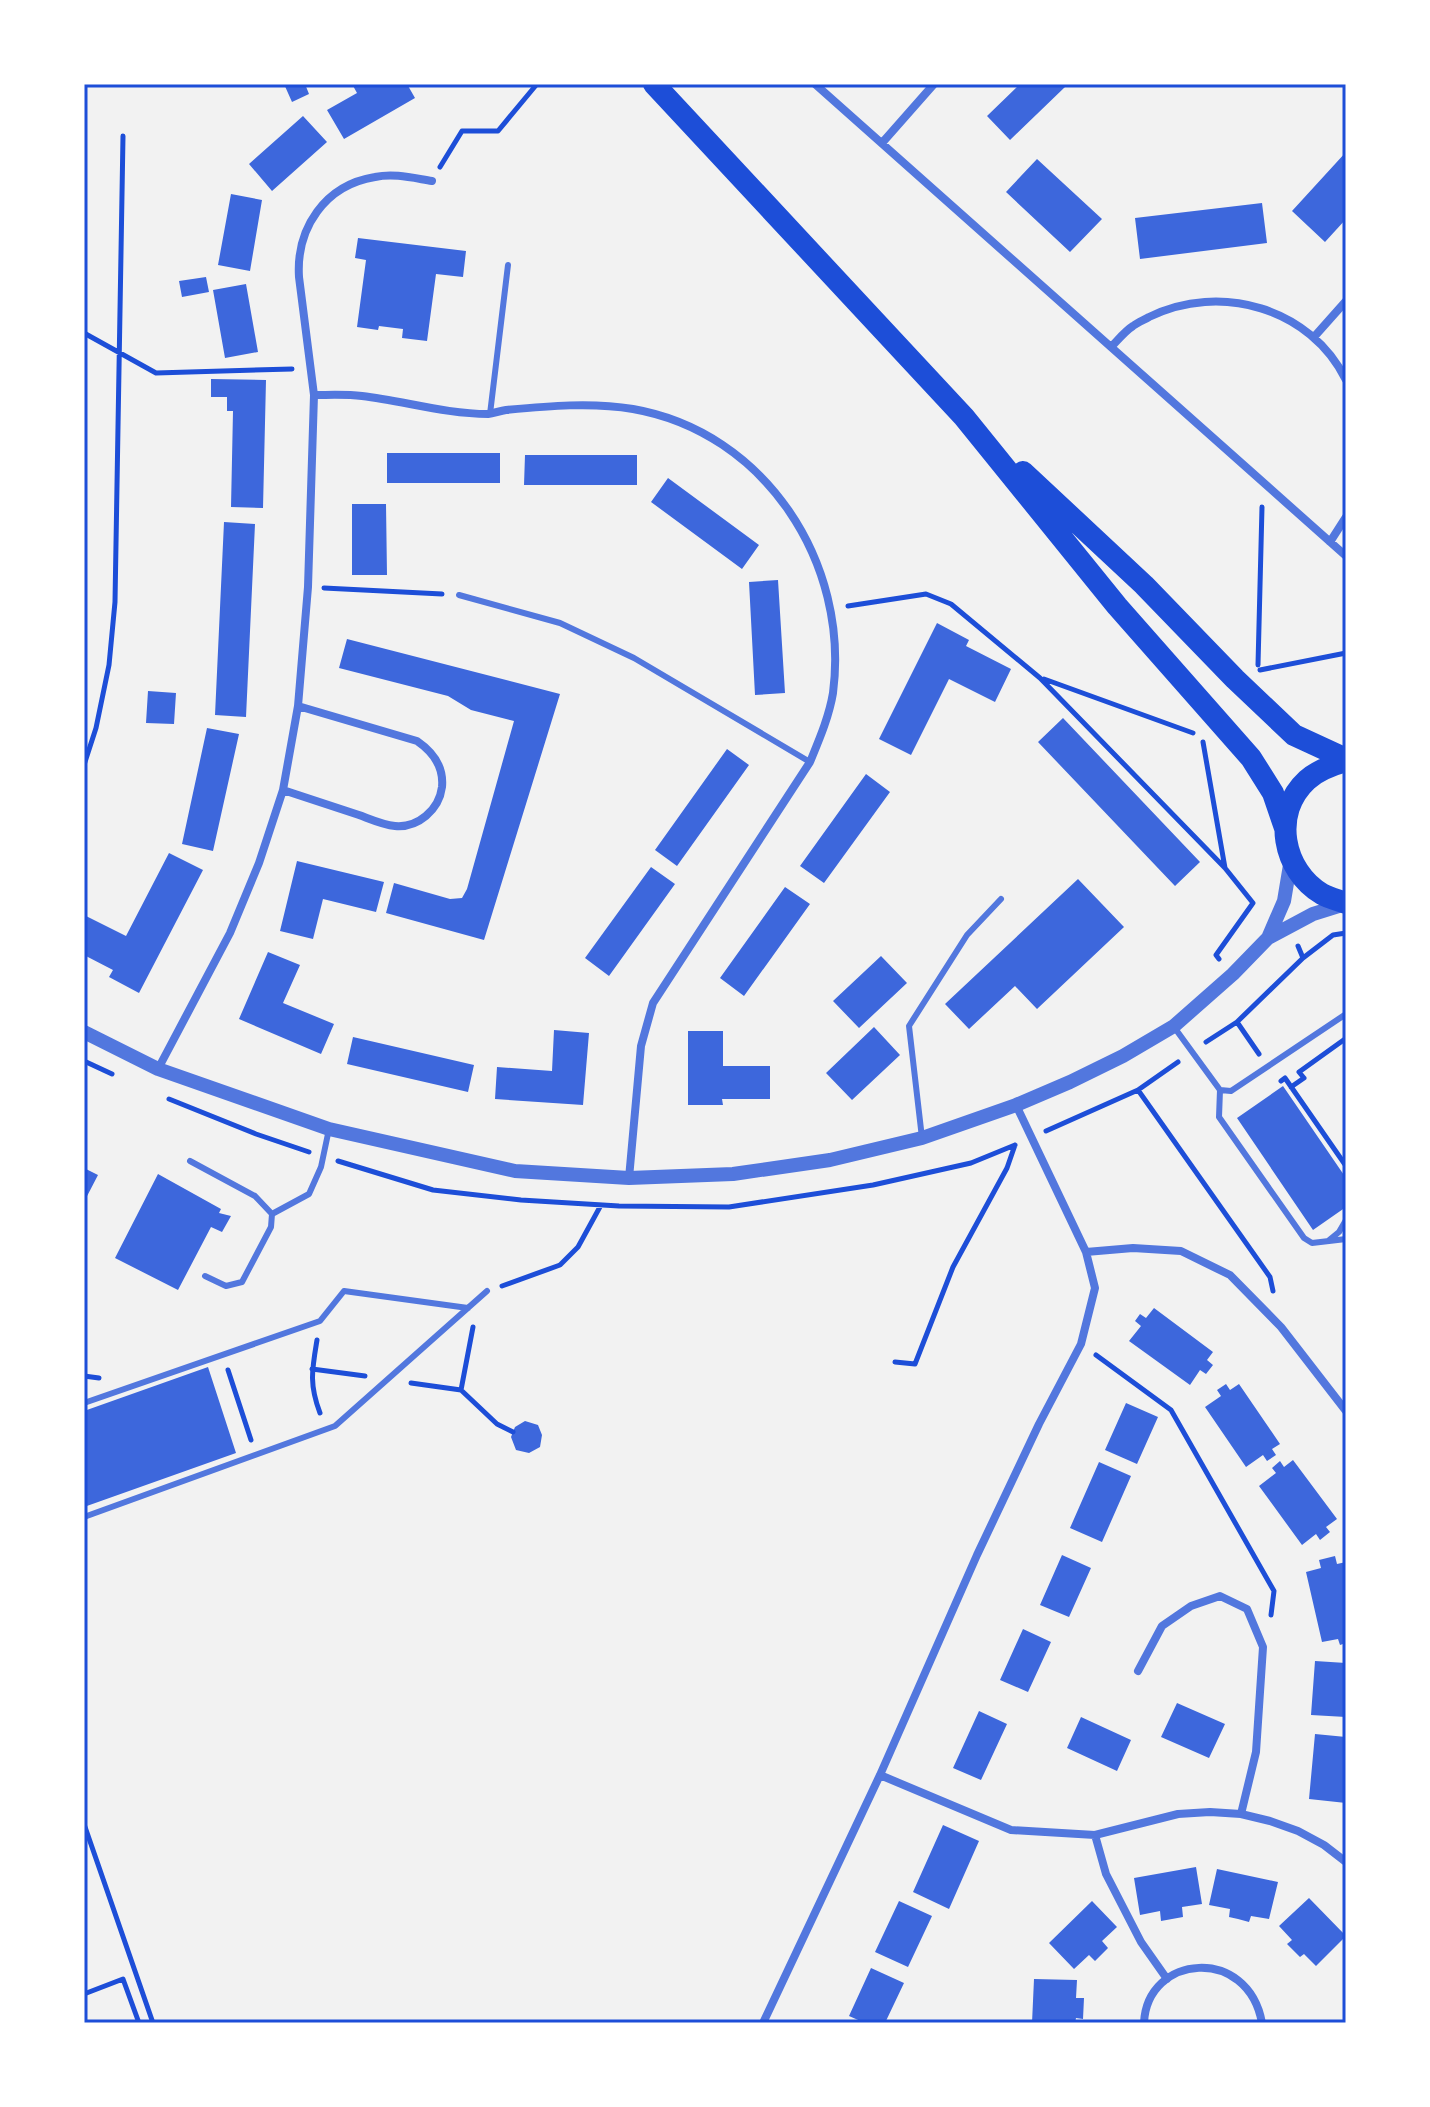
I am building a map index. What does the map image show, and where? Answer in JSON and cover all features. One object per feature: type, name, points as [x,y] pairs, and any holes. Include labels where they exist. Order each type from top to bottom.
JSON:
[{"type":"highway","points":[[654,84],[964,417],[1117,606],[1251,758],[1273,793],[1285,828]]},
{"type":"highway","points":[[964,417],[1144,585],[1294,735],[1346,760]]},
{"type":"highway","points":[[1346,760],[1326,767],[1306,781],[1288,810],[1285,828],[1291,859],[1304,880],[1324,896],[1346,903]]},
{"type":"street","points":[[815,84],[1346,556]]},
{"type":"street","points":[[882,143],[934,84]]},
{"type":"street","points":[[158,1069],[230,933],[259,863],[283,790],[298,706],[308,587],[314,395],[298,259],[308,226],[329,198],[359,181],[393,175],[432,181]]},
{"type":"street","points":[[1111,347],[1133,325],[1168,308],[1206,300],[1245,303],[1282,315],[1314,337],[1339,366],[1346,380]]},
{"type":"street","points":[[1314,337],[1346,301]]},
{"type":"street","points":[[314,395],[360,395],[416,407],[490,414],[573,405],[619,407],[664,417],[693,428],[719,443],[765,479],[792,514],[814,553],[824,581],[835,641],[833,694],[824,728],[810,762],[653,1003],[641,1046],[629,1178]]},
{"type":"street","points":[[1330,542],[1346,517]]},
{"type":"street","points":[[283,790],[393,826],[416,822],[426,816],[440,796],[441,770],[436,758],[417,741],[298,706]]},
{"type":"street","points":[[1268,938],[1284,901],[1291,859]]},
{"type":"street","points":[[84,1032],[158,1069],[329,1129],[515,1171],[629,1178],[720,1175],[784,1167],[922,1138],[1016,1105],[1070,1082],[1174,1026],[1268,938],[1313,914],[1346,903]]},
{"type":"street","points":[[763,2023],[880,1775],[977,1555],[1081,1344],[1095,1288],[1086,1252],[1016,1105]]},
{"type":"street","points":[[1086,1252],[1133,1248],[1181,1251],[1230,1275],[1281,1327],[1346,1411]]},
{"type":"street","points":[[1138,1671],[1162,1626],[1191,1606],[1220,1596],[1247,1609],[1263,1647],[1256,1752],[1241,1814]]},
{"type":"street","points":[[880,1775],[1011,1830],[1095,1835],[1178,1814],[1241,1814],[1298,1831],[1346,1862]]},
{"type":"street","points":[[1095,1835],[1106,1874],[1141,1942],[1167,1979]]},
{"type":"street","points":[[1144,2023],[1144,2013],[1152,1994],[1167,1979],[1183,1970],[1201,1967],[1220,1970],[1237,1978],[1250,1991],[1259,2007],[1262,2023]]},
{"type":"lane","points":[[490,414],[508,265]]},
{"type":"lane","points":[[459,595],[560,623],[634,658],[810,762]]},
{"type":"lane","points":[[922,1138],[909,1026],[967,935],[1001,899]]},
{"type":"lane","points":[[1220,1090],[1231,1091],[1346,1014]]},
{"type":"lane","points":[[1174,1026],[1220,1090],[1219,1117],[1304,1238],[1312,1243],[1346,1239]]},
{"type":"lane","points":[[272,1214],[309,1194],[321,1167],[329,1129]]},
{"type":"lane","points":[[190,1161],[255,1196],[272,1214],[271,1227],[242,1282],[226,1286],[205,1276]]},
{"type":"lane","points":[[1326,1243],[1339,1232],[1346,1220]]},
{"type":"lane","points":[[84,1403],[320,1321],[344,1291],[468,1308]]},
{"type":"lane","points":[[84,1517],[335,1426],[487,1291]]},
{"type":"path","points":[[432,181],[462,131],[498,131],[537,84]]},
{"type":"path","points":[[84,765],[96,728],[109,665],[115,602],[123,136]]},
{"type":"path","points":[[84,333],[156,373],[310,368]]},
{"type":"path","points":[[1258,670],[1263,481]]},
{"type":"path","points":[[308,587],[459,595]]},
{"type":"path","points":[[830,610],[926,594],[951,604],[1040,678],[1225,868]]},
{"type":"path","points":[[1040,678],[1201,736]]},
{"type":"path","points":[[1290,926],[1303,958]]},
{"type":"path","points":[[168,1099],[256,1134],[433,1190],[601,1205],[729,1207],[873,1185],[971,1163],[1032,1138],[1138,1090],[1237,1022],[1303,958],[1333,935],[1346,933]]},
{"type":"path","points":[[1346,1039],[1299,1072],[1304,1078],[1291,1087],[1346,1166]]},
{"type":"path","points":[[84,1061],[112,1074]]},
{"type":"path","points":[[1138,1090],[1270,1277],[1281,1327]]},
{"type":"path","points":[[895,1362],[915,1364],[953,1267],[1007,1168],[1016,1144]]},
{"type":"path","points":[[513,1432],[497,1424],[461,1390],[475,1316],[487,1291],[560,1265],[578,1247],[601,1205]]},
{"type":"path","points":[[320,1321],[312,1369],[312,1390],[326,1429]]},
{"type":"path","points":[[1081,1344],[1171,1410],[1274,1591],[1263,1647]]},
{"type":"path","points":[[223,1354],[255,1454]]},
{"type":"path","points":[[84,1824],[153,2023]]},
{"type":"path","points":[[84,1994],[123,1979],[139,2023]]},
{"type":"building","points":[[284,84],[305,84],[309,94],[292,102]]},
{"type":"building","points":[[352,84],[407,84],[415,98],[344,139],[327,110],[357,93]]},
{"type":"building","points":[[1020,84],[1063,84],[1065,87],[1010,140],[987,116]]},
{"type":"building","points":[[303,116],[327,142],[272,191],[249,164]]},
{"type":"building","points":[[1346,152],[1346,219],[1325,242],[1292,211]]},
{"type":"building","points":[[1037,159],[1102,219],[1070,252],[1006,192]]},
{"type":"building","points":[[231,194],[262,200],[250,271],[218,265]]},
{"type":"building","points":[[1262,203],[1267,243],[1140,259],[1135,218]]},
{"type":"building","points":[[358,238],[466,251],[463,277],[436,274],[427,341],[402,338],[403,329],[357,327],[366,260],[355,258]]},
{"type":"building","points":[[206,277],[209,292],[182,297],[179,281]]},
{"type":"building","points":[[246,284],[258,352],[225,358],[213,290]]},
{"type":"building","points":[[211,379],[266,380],[263,508],[231,507],[233,411],[227,411],[227,397],[211,397]]},
{"type":"building","points":[[387,453],[500,453],[500,483],[387,483]]},
{"type":"building","points":[[525,455],[637,455],[637,485],[524,485]]},
{"type":"building","points":[[668,478],[759,545],[742,569],[651,502]]},
{"type":"building","points":[[352,504],[386,504],[387,575],[352,575]]},
{"type":"building","points":[[224,522],[255,524],[246,717],[215,715]]},
{"type":"building","points":[[778,580],[785,693],[755,695],[749,582]]},
{"type":"building","points":[[937,623],[969,640],[966,646],[1011,669],[995,702],[949,679],[911,755],[879,739]]},
{"type":"building","points":[[347,639],[560,694],[484,940],[386,913],[394,883],[450,899],[462,898],[514,721],[471,710],[448,696],[339,668]]},
{"type":"building","points":[[148,691],[176,693],[174,724],[146,723]]},
{"type":"building","points":[[1063,718],[1200,862],[1175,886],[1038,742]]},
{"type":"building","points":[[207,728],[239,734],[213,851],[182,844]]},
{"type":"building","points":[[727,749],[749,765],[677,866],[655,850]]},
{"type":"building","points":[[866,774],[890,792],[824,883],[800,866]]},
{"type":"building","points":[[169,853],[203,870],[139,993],[109,977],[113,970],[84,955],[84,915],[126,936]]},
{"type":"building","points":[[297,861],[384,882],[376,912],[323,899],[313,939],[280,931]]},
{"type":"building","points":[[651,867],[675,884],[609,976],[585,958]]},
{"type":"building","points":[[1078,879],[1124,927],[1037,1009],[1015,986],[969,1029],[945,1004]]},
{"type":"building","points":[[785,887],[810,904],[744,996],[720,978]]},
{"type":"building","points":[[268,952],[300,965],[283,1003],[334,1024],[321,1054],[239,1019]]},
{"type":"building","points":[[881,956],[907,983],[859,1028],[833,1001]]},
{"type":"building","points":[[874,1027],[900,1055],[852,1100],[826,1073]]},
{"type":"building","points":[[554,1030],[589,1033],[583,1105],[495,1099],[497,1067],[552,1071]]},
{"type":"building","points":[[688,1031],[723,1031],[723,1066],[770,1066],[770,1099],[722,1099],[723,1105],[688,1105]]},
{"type":"building","points":[[353,1037],[474,1065],[468,1092],[347,1064]]},
{"type":"building","points":[[1283,1086],[1346,1178],[1346,1207],[1313,1230],[1237,1118]]},
{"type":"building","points":[[84,1168],[98,1175],[84,1202]]},
{"type":"building","points":[[158,1174],[221,1209],[219,1213],[231,1216],[222,1232],[211,1227],[178,1290],[115,1258]]},
{"type":"building","points":[[1154,1308],[1213,1352],[1207,1360],[1213,1365],[1206,1374],[1200,1370],[1190,1385],[1129,1341],[1141,1326],[1135,1321],[1140,1314],[1146,1318]]},
{"type":"building","points":[[208,1367],[236,1453],[84,1507],[84,1411]]},
{"type":"building","points":[[1226,1384],[1230,1390],[1239,1384],[1280,1444],[1272,1449],[1276,1455],[1267,1461],[1263,1455],[1246,1467],[1205,1407],[1221,1396],[1217,1390]]},
{"type":"building","points":[[1126,1403],[1158,1417],[1137,1464],[1105,1450]]},
{"type":"building","points":[[525,1421],[538,1425],[542,1435],[540,1447],[529,1453],[516,1450],[511,1437],[515,1427]]},
{"type":"building","points":[[1293,1460],[1337,1519],[1326,1527],[1330,1532],[1320,1540],[1316,1534],[1302,1545],[1259,1486],[1276,1473],[1272,1468],[1280,1461],[1284,1467]]},
{"type":"building","points":[[1099,1462],[1131,1476],[1102,1542],[1070,1528]]},
{"type":"building","points":[[1062,1555],[1091,1568],[1069,1617],[1040,1605]]},
{"type":"building","points":[[1335,1556],[1337,1564],[1346,1562],[1346,1643],[1340,1645],[1338,1639],[1322,1642],[1306,1572],[1321,1568],[1319,1560]]},
{"type":"building","points":[[1023,1629],[1051,1642],[1028,1692],[1000,1680]]},
{"type":"building","points":[[1315,1661],[1346,1663],[1346,1717],[1311,1715]]},
{"type":"building","points":[[1177,1703],[1225,1724],[1209,1758],[1161,1737]]},
{"type":"building","points":[[979,1711],[1007,1724],[981,1780],[953,1768]]},
{"type":"building","points":[[1081,1717],[1131,1740],[1117,1771],[1067,1748]]},
{"type":"building","points":[[1315,1734],[1346,1737],[1346,1803],[1309,1799]]},
{"type":"building","points":[[943,1825],[979,1841],[949,1909],[913,1892]]},
{"type":"building","points":[[1196,1867],[1202,1904],[1182,1907],[1183,1917],[1161,1921],[1160,1911],[1140,1915],[1134,1878]]},
{"type":"building","points":[[1217,1869],[1278,1882],[1269,1919],[1251,1916],[1249,1922],[1229,1917],[1230,1909],[1209,1905]]},
{"type":"building","points":[[1309,1898],[1346,1936],[1316,1966],[1304,1954],[1300,1957],[1287,1944],[1292,1940],[1279,1926]]},
{"type":"building","points":[[899,1901],[932,1916],[908,1967],[875,1952]]},
{"type":"building","points":[[1092,1901],[1117,1927],[1102,1941],[1108,1948],[1095,1961],[1089,1955],[1074,1969],[1049,1943]]},
{"type":"building","points":[[871,1968],[904,1983],[885,2023],[865,2023],[849,2016]]},
{"type":"building","points":[[1034,1979],[1077,1980],[1076,1998],[1084,1998],[1083,2019],[1076,2018],[1075,2023],[1032,2023]]}]
